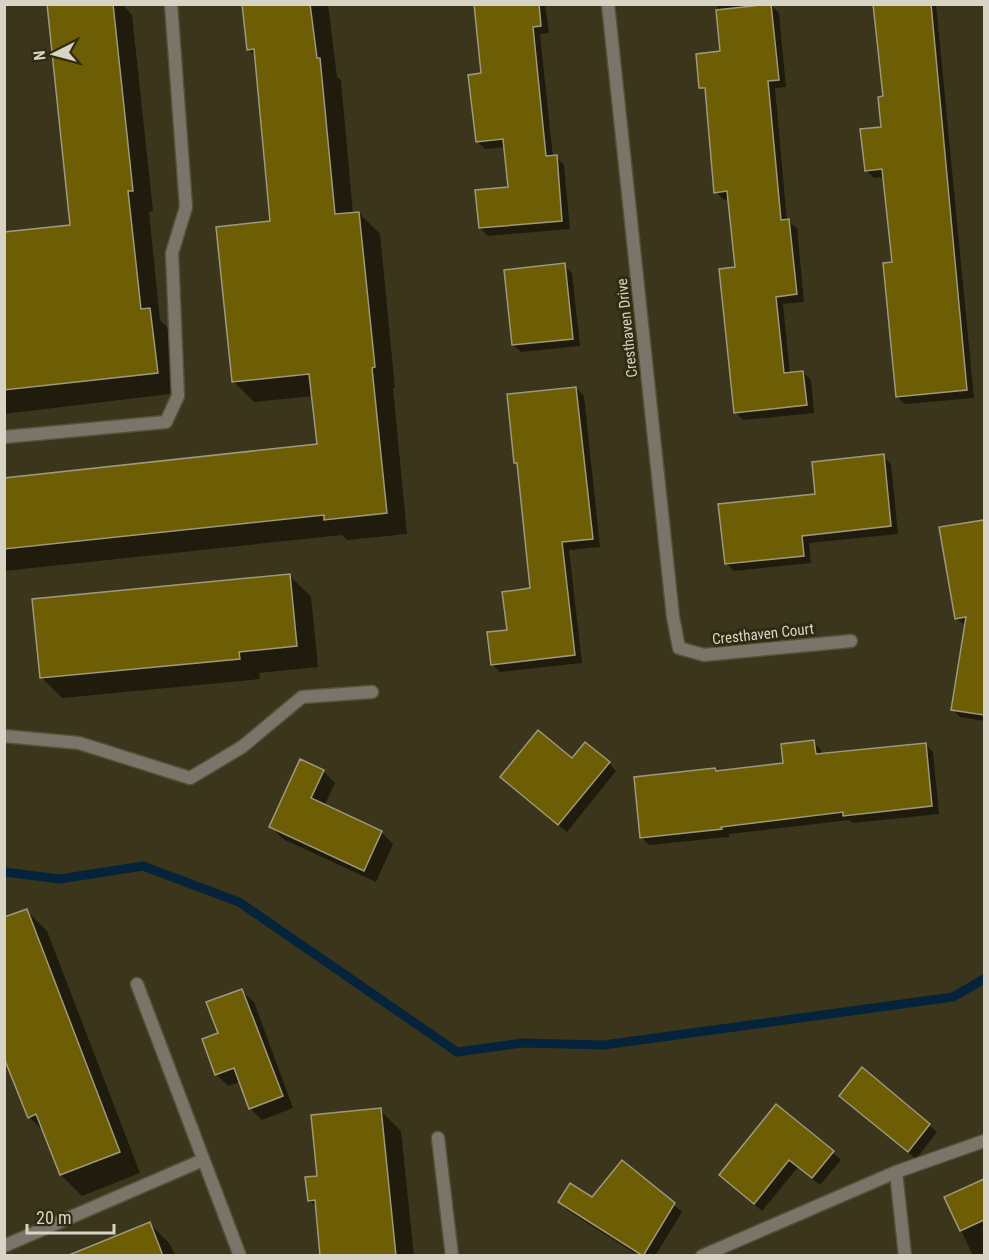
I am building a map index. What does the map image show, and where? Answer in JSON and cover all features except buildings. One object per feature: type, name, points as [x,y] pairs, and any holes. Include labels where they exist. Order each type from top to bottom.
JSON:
[{"type":"street","points":[[4,437],[166,422],[178,396],[172,253],[186,207],[171,4]]},
{"type":"street","name":"Cresthaven Drive","points":[[608,4],[671,606],[679,648]]},
{"type":"street","name":"Cresthaven Court","points":[[679,648],[704,655],[851,641]]},
{"type":"street","points":[[4,736],[79,743],[190,778],[242,747],[302,698],[372,692]]},
{"type":"street","points":[[137,984],[240,1256]]},
{"type":"street","points":[[438,1138],[452,1256]]},
{"type":"street","points":[[702,1256],[897,1172],[984,1141]]},
{"type":"street","points":[[4,1246],[203,1160]]},
{"type":"street","points":[[897,1172],[905,1256]]},
{"type":"waterway","points":[[4,872],[60,879],[143,866],[239,902],[457,1052],[523,1043],[604,1045],[953,997],[984,979]]}]
